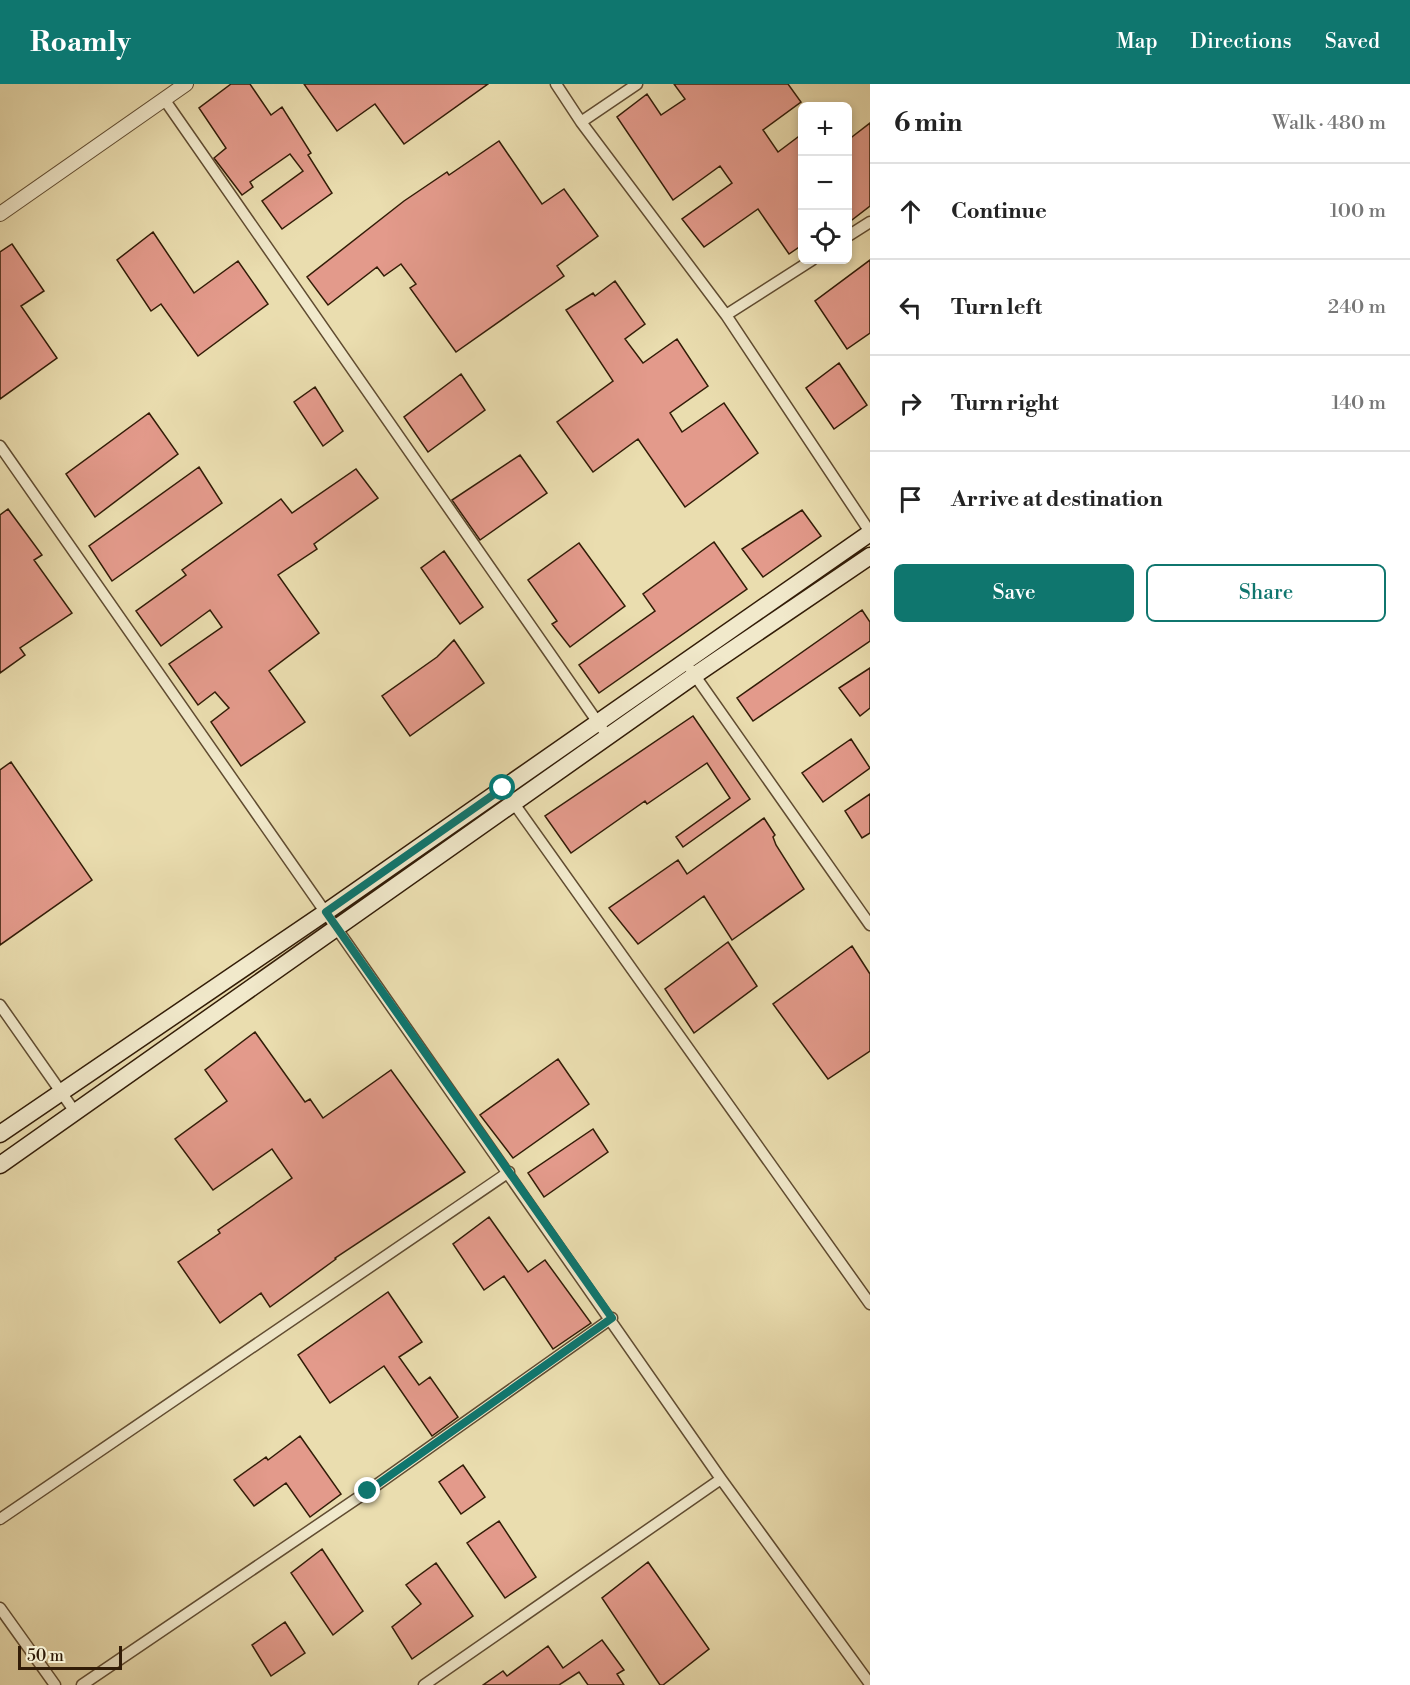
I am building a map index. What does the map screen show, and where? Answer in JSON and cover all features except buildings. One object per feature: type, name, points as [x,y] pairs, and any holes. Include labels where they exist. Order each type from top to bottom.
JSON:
[{"type":"main road","points":[[0,1165],[608,737],[690,668],[870,533]]},
{"type":"main road","points":[[0,1134],[326,912],[597,722],[690,668],[870,556]]},
{"type":"main road","points":[[110,1059],[123,1079]]},
{"type":"street","points":[[0,214],[186,84]]},
{"type":"street","points":[[556,84],[581,122],[726,315],[870,533]]},
{"type":"street","points":[[581,122],[637,84]]},
{"type":"street","points":[[164,99],[608,737]]},
{"type":"street","points":[[852,233],[870,222]]},
{"type":"street","points":[[726,315],[806,264]]},
{"type":"street","points":[[0,446],[612,1318],[721,1479],[870,1684]]},
{"type":"street","points":[[690,668],[870,925]]},
{"type":"street","points":[[503,788],[870,1304]]},
{"type":"street","points":[[0,1005],[75,1112]]},
{"type":"street","points":[[0,1519],[509,1172]]},
{"type":"street","points":[[82,1685],[368,1491],[612,1318]]},
{"type":"street","points":[[424,1685],[721,1479]]},
{"type":"street","points":[[0,1608],[55,1685]]},
{"type":"route","points":[[368,1491],[612,1318],[326,912],[503,788]]}]
